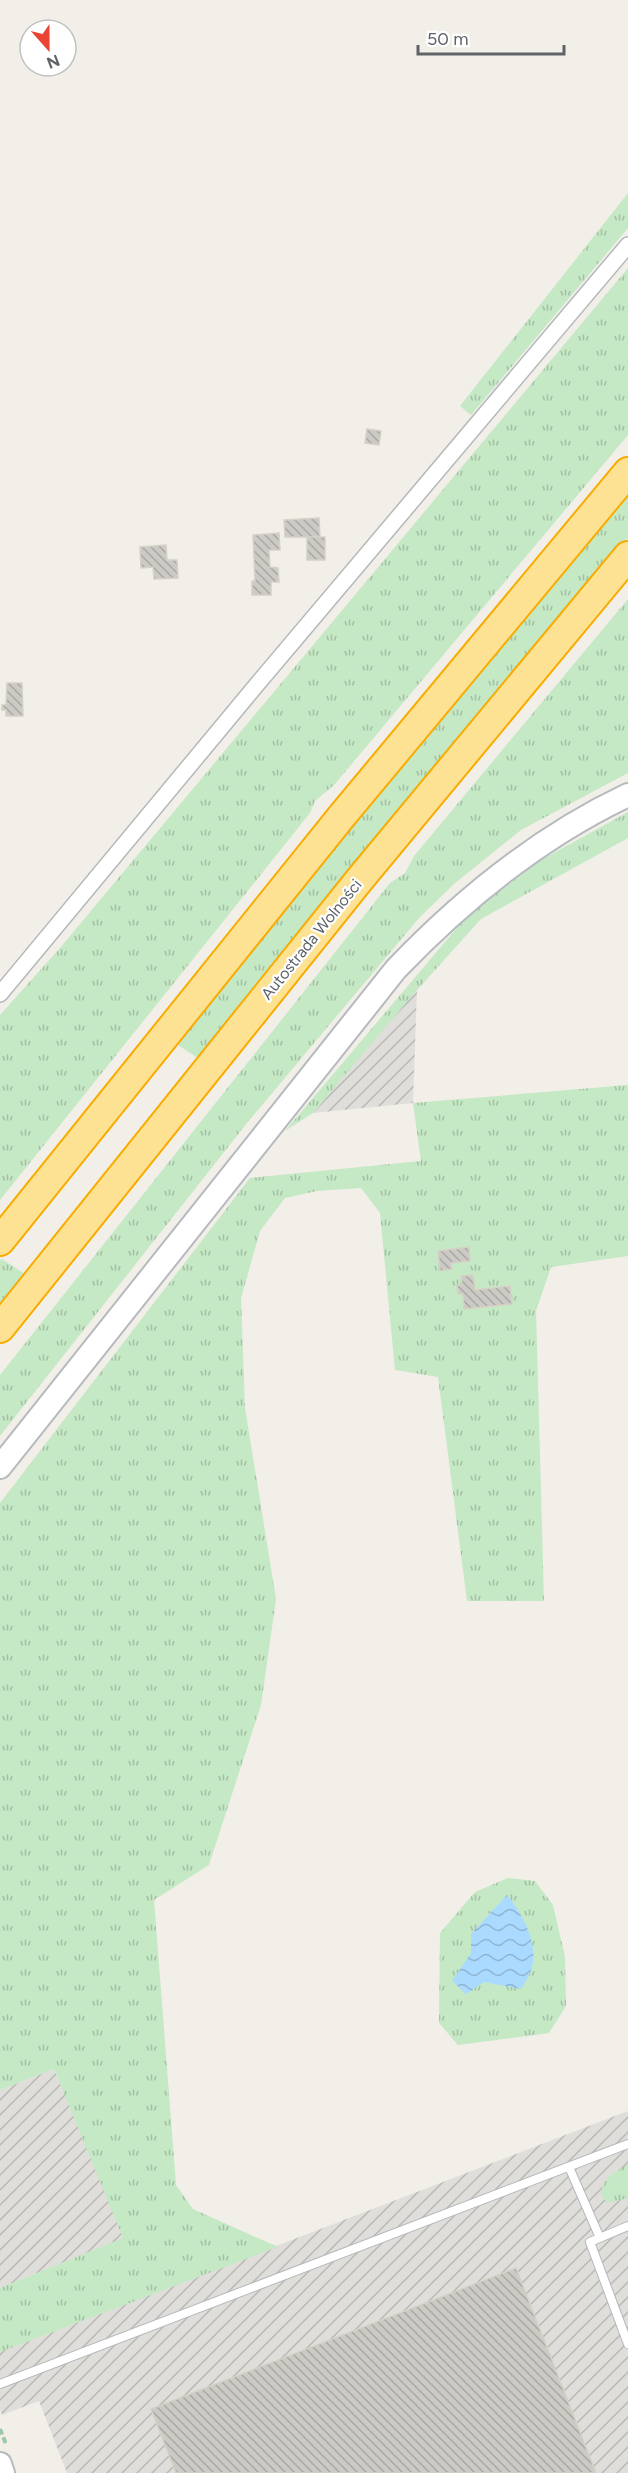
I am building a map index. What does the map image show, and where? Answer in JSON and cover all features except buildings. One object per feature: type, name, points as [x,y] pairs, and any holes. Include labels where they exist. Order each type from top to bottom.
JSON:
[{"type":"highway","points":[[0,1241],[341,817],[628,472]]},
{"type":"highway","name":"Autostrada Wolności","points":[[0,1328],[360,879],[628,556]]},
{"type":"street","points":[[0,994],[628,245]]},
{"type":"street","points":[[0,1467],[396,969],[463,903],[497,875],[560,831],[628,795]]},
{"type":"street","points":[[0,2464],[3,2473]]},
{"type":"lane","points":[[0,2384],[628,2144]]},
{"type":"lane","points":[[569,2167],[600,2238]]},
{"type":"lane","points":[[628,2226],[590,2242],[628,2344]]},
{"type":"shaded area","points":[[417,989],[413,1103],[313,1113]]},
{"type":"shaded area","points":[[54,2069],[124,2238],[0,2288],[0,2090]]},
{"type":"shaded area","points":[[628,2111],[628,2473],[67,2473],[39,2401],[2,2415],[0,2409],[0,2352]]},
{"type":"green space","points":[[628,193],[628,228],[471,415],[460,406]]},
{"type":"green space","points":[[628,268],[628,435],[334,785],[315,801],[310,813],[0,1200],[0,1015],[60,948]]},
{"type":"green space","points":[[628,490],[628,538],[205,1051],[196,1057],[178,1045],[181,1033]]},
{"type":"green space","points":[[628,599],[628,773],[521,830],[454,884],[419,918],[247,1123],[0,1436],[0,1375],[390,883],[405,873],[414,856]]},
{"type":"green space","points":[[628,812],[628,838],[481,919],[417,990],[313,1113],[285,1131],[467,916],[541,860]]},
{"type":"green space","points":[[628,1085],[628,1256],[551,1267],[536,1311],[544,1601],[467,1601],[438,1377],[395,1370],[380,1213],[361,1188],[317,1191],[285,1198],[260,1231],[241,1298],[245,1408],[276,1599],[261,1705],[209,1865],[154,1900],[176,2185],[193,2209],[278,2247],[0,2352],[0,2288],[123,2238],[54,2069],[0,2090],[0,1503],[250,1178],[421,1161],[413,1103]]},
{"type":"green space","points":[[2,1259],[25,1274],[24,1279],[0,1311],[0,1260]]},
{"type":"green space","points":[[508,1878],[535,1881],[553,1905],[565,1957],[566,2006],[549,2033],[458,2045],[439,2023],[440,1933],[475,1892]]},
{"type":"green space","points":[[628,2165],[628,2198],[607,2203],[601,2195],[606,2180]]},
{"type":"water","points":[[507,1895],[529,1931],[533,1953],[530,1973],[521,1989],[484,1982],[466,1994],[452,1981],[471,1953],[471,1934]]}]
